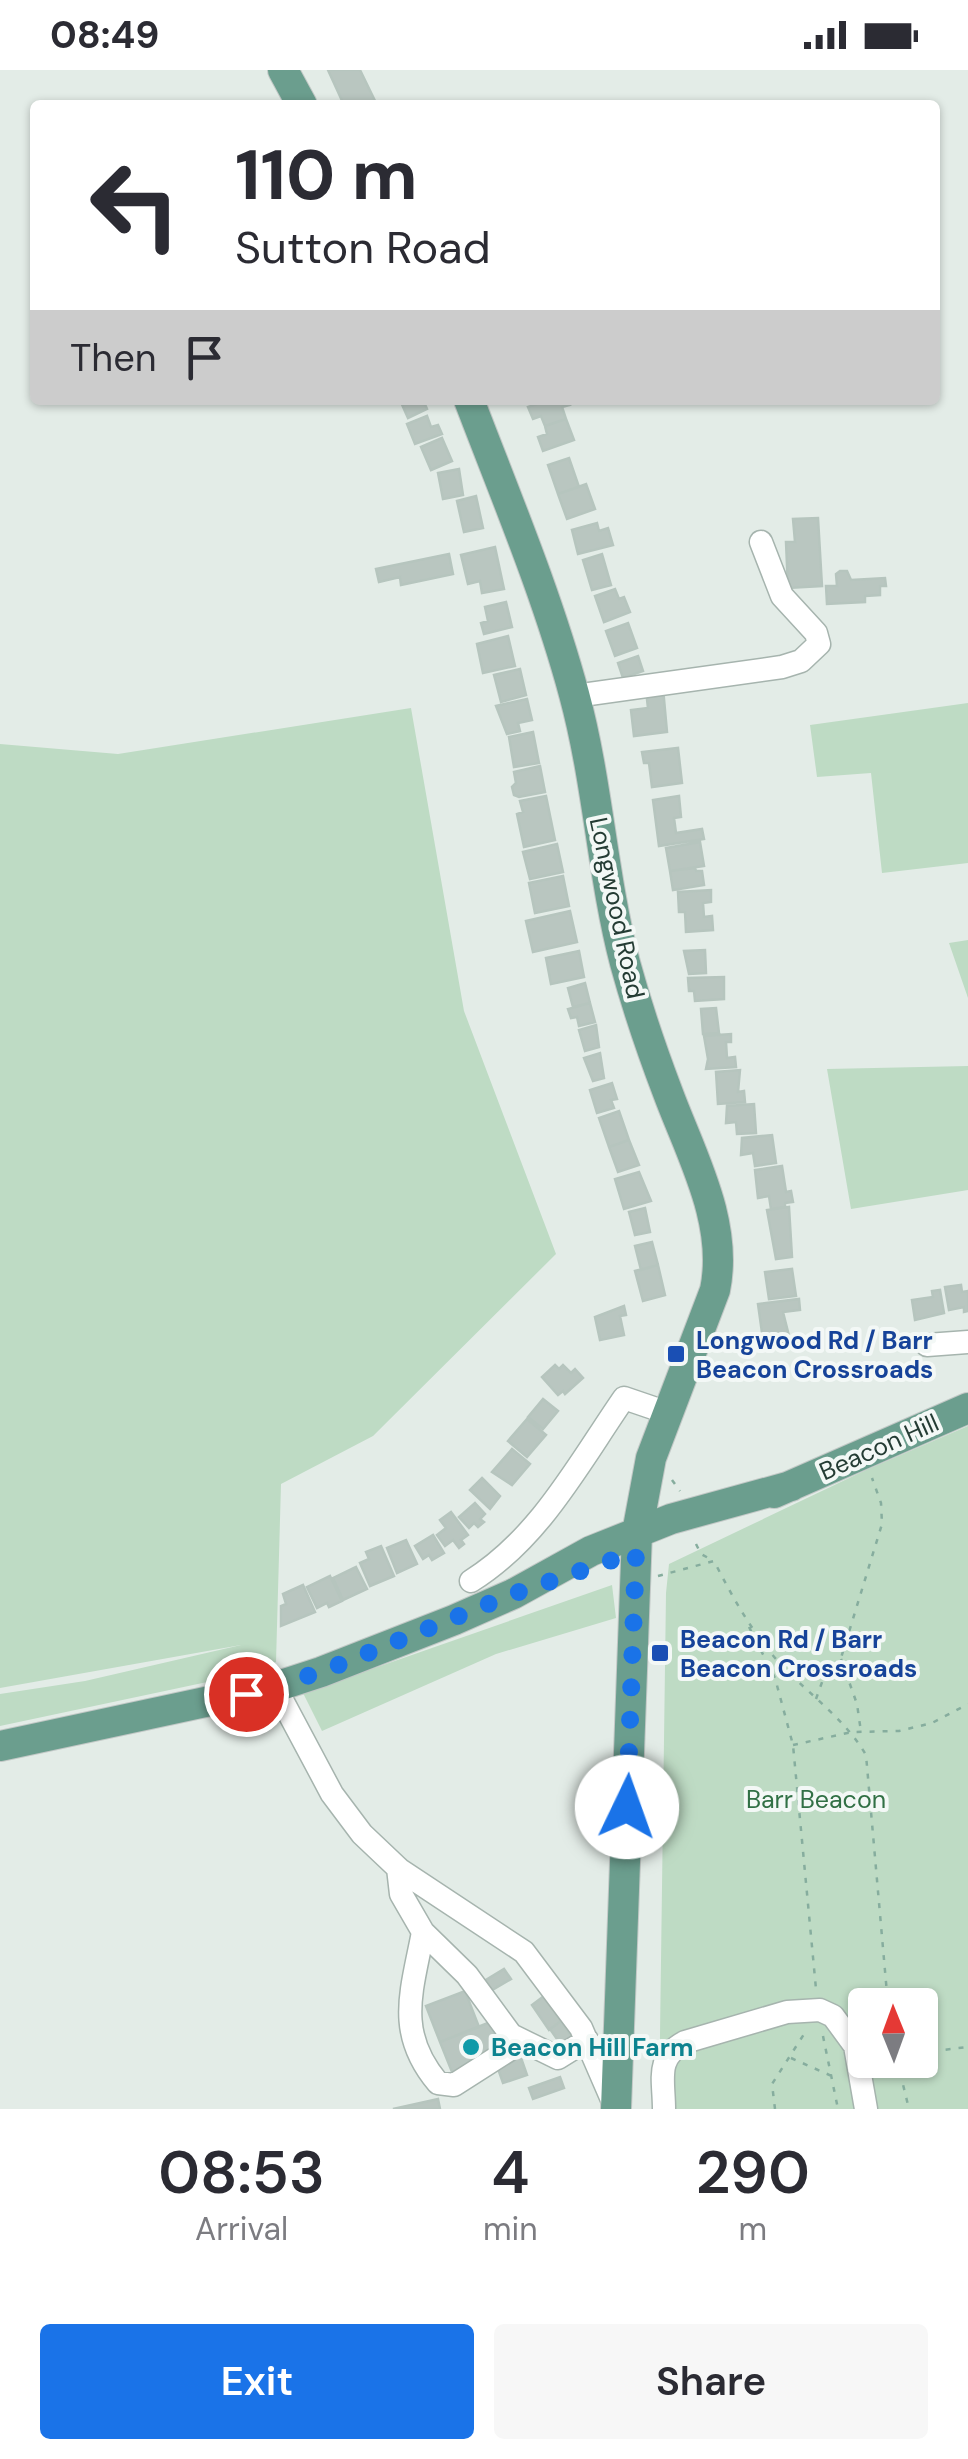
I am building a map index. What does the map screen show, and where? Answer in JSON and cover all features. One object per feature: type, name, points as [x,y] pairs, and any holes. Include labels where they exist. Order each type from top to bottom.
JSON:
[{"type":"main road","points":[[283,70],[299,100]]},
{"type":"main road","name":"Longwood Road","points":[[471,405],[575,696],[624,960],[650,1047],[720,1241],[715,1290],[651,1458],[631,1648],[633,1696],[616,2108]]},
{"type":"main road","name":"Beacon Hill","points":[[0,1746],[276,1687],[354,1659],[645,1539],[790,1486],[968,1408]]},
{"type":"street","points":[[575,696],[782,667],[814,652],[819,644],[816,633],[782,596],[761,542]]},
{"type":"street","points":[[927,1345],[968,1342]]},
{"type":"street","points":[[471,1581],[498,1564],[529,1535],[624,1398],[668,1413]]},
{"type":"street","points":[[276,1687],[332,1794],[362,1834],[398,1868],[524,1952],[582,2028],[616,2108]]},
{"type":"street","points":[[398,1868],[401,1894],[423,1932],[467,1975],[511,2034],[558,2058],[587,2040]]},
{"type":"street","points":[[423,1932],[408,2026],[420,2056],[438,2084],[454,2085],[524,2041]]},
{"type":"street","points":[[664,2109],[664,2059],[672,2050],[685,2042],[788,2012],[820,2010],[833,2016],[854,2046],[866,2109]]},
{"type":"path","points":[[816,1700],[826,1671],[841,1658],[882,1524],[881,1503],[862,1453]]},
{"type":"path","points":[[672,1480],[680,1490],[682,1502]]},
{"type":"path","points":[[696,1544],[701,1554],[714,1561],[774,1678],[793,1744],[811,1965],[838,2109]]},
{"type":"path","points":[[658,1576],[714,1561]]},
{"type":"path","points":[[746,1621],[776,1660],[852,1732],[866,1755],[886,1988]]},
{"type":"path","points":[[841,1658],[861,1732]]},
{"type":"path","points":[[793,1744],[852,1732],[898,1731],[932,1723],[968,1704]]},
{"type":"path","points":[[820,2010],[848,2007]]},
{"type":"path","points":[[775,2109],[772,2084],[820,2010]]},
{"type":"path","points":[[938,2050],[968,2046]]},
{"type":"path","points":[[789,2057],[834,2077]]},
{"type":"path","points":[[902,2078],[909,2109]]},
{"type":"green space","points":[[968,703],[968,863],[882,873],[871,773],[817,777],[810,725]]},
{"type":"green space","points":[[411,708],[464,1011],[556,1254],[373,1436],[281,1484],[276,1662],[226,1678],[0,1726],[0,1694],[85,1681],[241,1645],[0,1688],[0,744],[118,754]]},
{"type":"green space","points":[[968,940],[968,998],[949,943]]},
{"type":"green space","points":[[968,1066],[968,1190],[851,1209],[827,1069]]},
{"type":"green space","name":"Barr Beacon","points":[[968,1426],[968,2109],[659,2109],[669,1564]]},
{"type":"green space","points":[[612,1585],[616,1618],[496,1654],[322,1731],[303,1693]]},
{"type":"building","points":[[328,70],[360,70],[375,100],[342,100]]},
{"type":"building","points":[[402,405],[425,405],[427,409],[408,418]]},
{"type":"building","points":[[570,405],[562,407],[566,419],[545,426],[541,416],[533,419],[528,407]]},
{"type":"building","points":[[427,416],[431,427],[438,425],[442,434],[415,444],[407,424]]},
{"type":"building","points":[[566,419],[574,440],[543,451],[538,437],[547,434],[545,426]]},
{"type":"building","points":[[442,438],[452,461],[431,470],[421,447]]},
{"type":"building","points":[[569,458],[579,487],[558,494],[548,465]]},
{"type":"building","points":[[459,469],[463,495],[443,499],[438,473]]},
{"type":"building","points":[[586,484],[595,509],[567,519],[558,494]]},
{"type":"building","points":[[476,496],[483,528],[464,532],[457,501]]},
{"type":"building","points":[[818,518],[822,586],[788,588],[786,542],[795,542],[793,519]]},
{"type":"building","points":[[597,523],[599,531],[608,528],[613,545],[578,554],[572,530]]},
{"type":"building","points":[[495,547],[504,589],[482,593],[480,581],[468,584],[461,555]]},
{"type":"building","points":[[449,554],[453,574],[401,585],[400,577],[379,582],[376,569]]},
{"type":"building","points":[[602,554],[611,585],[592,590],[583,560]]},
{"type":"building","points":[[847,571],[851,580],[885,578],[886,586],[880,586],[880,595],[865,596],[865,602],[827,604],[826,586],[837,586],[836,574]]},
{"type":"building","points":[[615,589],[619,599],[624,597],[630,612],[604,622],[595,596]]},
{"type":"building","points":[[506,602],[512,627],[484,634],[481,623],[488,621],[485,607]]},
{"type":"building","points":[[628,623],[637,648],[615,656],[606,631]]},
{"type":"building","points":[[508,636],[515,666],[483,673],[477,644]]},
{"type":"building","points":[[638,656],[643,671],[623,678],[618,663]]},
{"type":"building","points":[[520,669],[526,695],[501,702],[494,675]]},
{"type":"building","points":[[663,688],[667,732],[634,736],[631,710],[648,708],[646,690]]},
{"type":"building","points":[[527,699],[532,720],[518,723],[520,731],[507,734],[496,706]]},
{"type":"building","points":[[533,732],[539,763],[514,767],[509,737]]},
{"type":"building","points":[[678,748],[682,783],[652,787],[649,763],[644,763],[642,752]]},
{"type":"building","points":[[540,766],[545,792],[514,795],[514,772]]},
{"type":"building","points":[[546,796],[555,840],[524,847],[517,814],[523,812],[520,801]]},
{"type":"building","points":[[679,796],[681,817],[674,818],[676,833],[702,829],[704,839],[659,846],[653,800]]},
{"type":"building","points":[[700,842],[704,866],[670,871],[666,848]]},
{"type":"building","points":[[557,844],[563,872],[530,879],[523,852]]},
{"type":"building","points":[[670,871],[702,871],[704,885],[673,890]]},
{"type":"building","points":[[563,876],[569,906],[535,913],[529,883]]},
{"type":"building","points":[[711,890],[711,902],[703,903],[704,917],[712,916],[713,930],[686,932],[678,892]]},
{"type":"building","points":[[570,911],[577,942],[533,952],[526,921]]},
{"type":"building","points":[[705,950],[706,973],[689,974],[684,951]]},
{"type":"building","points":[[579,951],[584,977],[551,984],[546,958]]},
{"type":"building","points":[[724,977],[724,999],[695,1001],[694,991],[689,991],[688,978]]},
{"type":"building","points":[[585,983],[590,1003],[573,1007],[568,988]]},
{"type":"building","points":[[590,1003],[595,1022],[579,1026],[577,1017],[571,1018],[568,1009]]},
{"type":"building","points":[[716,1008],[719,1033],[703,1034],[701,1009]]},
{"type":"building","points":[[596,1025],[599,1047],[585,1051],[579,1030]]},
{"type":"building","points":[[731,1034],[731,1042],[726,1042],[727,1058],[735,1057],[736,1067],[706,1069],[704,1036]]},
{"type":"building","points":[[600,1053],[604,1078],[593,1081],[584,1058]]},
{"type":"building","points":[[740,1070],[738,1092],[744,1091],[745,1102],[718,1104],[716,1072]]},
{"type":"building","points":[[612,1083],[617,1099],[611,1100],[614,1108],[597,1113],[590,1090]]},
{"type":"building","points":[[754,1104],[756,1133],[737,1134],[736,1122],[726,1123],[727,1106]]},
{"type":"building","points":[[619,1111],[629,1140],[609,1147],[599,1118]]},
{"type":"building","points":[[772,1135],[776,1163],[755,1166],[753,1153],[741,1155],[742,1138]]},
{"type":"building","points":[[629,1140],[639,1165],[618,1172],[609,1147]]},
{"type":"building","points":[[782,1166],[786,1192],[791,1191],[793,1202],[771,1209],[769,1196],[758,1198],[755,1170]]},
{"type":"building","points":[[639,1172],[651,1201],[624,1209],[615,1179]]},
{"type":"building","points":[[789,1207],[792,1257],[776,1259],[767,1210]]},
{"type":"building","points":[[645,1208],[650,1232],[635,1235],[629,1212]]},
{"type":"building","points":[[652,1242],[658,1265],[641,1270],[635,1246]]},
{"type":"building","points":[[658,1265],[665,1295],[643,1301],[635,1271]]},
{"type":"building","points":[[792,1269],[796,1296],[769,1299],[765,1272]]},
{"type":"building","points":[[961,1285],[962,1292],[968,1291],[968,1311],[964,1312],[964,1307],[949,1310],[945,1287]]},
{"type":"building","points":[[940,1290],[944,1313],[915,1320],[912,1300],[933,1297],[932,1291]]},
{"type":"building","points":[[799,1299],[800,1310],[783,1312],[791,1344],[764,1347],[758,1304]]},
{"type":"building","points":[[624,1306],[626,1315],[620,1316],[624,1335],[600,1340],[595,1317]]},
{"type":"building","points":[[555,1365],[559,1369],[563,1365],[571,1373],[575,1369],[583,1378],[565,1394],[563,1391],[558,1395],[542,1377]]},
{"type":"building","points":[[543,1399],[558,1411],[543,1429],[528,1417]]},
{"type":"building","points":[[527,1419],[546,1435],[527,1457],[508,1441]]},
{"type":"building","points":[[512,1449],[530,1464],[512,1485],[492,1472]]},
{"type":"building","points":[[482,1478],[500,1496],[490,1509],[470,1490]]},
{"type":"building","points":[[475,1503],[485,1514],[480,1519],[484,1522],[469,1528],[459,1517]]},
{"type":"building","points":[[451,1512],[468,1535],[459,1548],[453,1540],[445,1546],[437,1535],[446,1528],[440,1520]]},
{"type":"building","points":[[433,1535],[444,1553],[432,1560],[429,1555],[423,1559],[415,1546]]},
{"type":"building","points":[[406,1540],[417,1564],[397,1573],[387,1548]]},
{"type":"building","points":[[381,1546],[394,1576],[370,1586],[360,1563],[369,1559],[366,1552]]},
{"type":"building","points":[[356,1567],[367,1589],[343,1600],[333,1578]]},
{"type":"building","points":[[330,1576],[342,1601],[317,1608],[307,1587]]},
{"type":"building","points":[[303,1585],[315,1612],[281,1626],[281,1606],[286,1604],[283,1594]]},
{"type":"building","name":"Beacon Hill Farm","points":[[504,1969],[511,1979],[487,1993],[481,1983]]},
{"type":"building","name":"Beacon Hill Farm","points":[[465,1991],[479,2027],[440,2042],[426,2006]]},
{"type":"building","name":"Beacon Hill Farm","points":[[544,1996],[561,2021],[549,2030],[532,2005]]},
{"type":"building","name":"Beacon Hill Farm","points":[[561,2021],[575,2042],[564,2049],[550,2029]]},
{"type":"building","name":"Beacon Hill Farm","points":[[490,2022],[502,2052],[452,2072],[440,2042]]},
{"type":"building","name":"Beacon Hill Farm","points":[[520,2055],[527,2075],[503,2083],[496,2063]]},
{"type":"building","name":"Beacon Hill Farm","points":[[560,2077],[564,2088],[533,2099],[529,2088]]},
{"type":"building","name":"Beacon Hill Farm","points":[[438,2099],[440,2109],[393,2109]]},
{"type":"place","name":"Longwood Rd / Barr Beacon Crossroads","points":[[676,1354]]},
{"type":"place","name":"Beacon Rd / Barr Beacon Crossroads","points":[[660,1653]]},
{"type":"place","name":"Beacon Hill Farm","points":[[471,2047]]},
{"type":"route","points":[[246,1694],[321,1672],[513,1594],[636,1552],[627,1807]]}]
